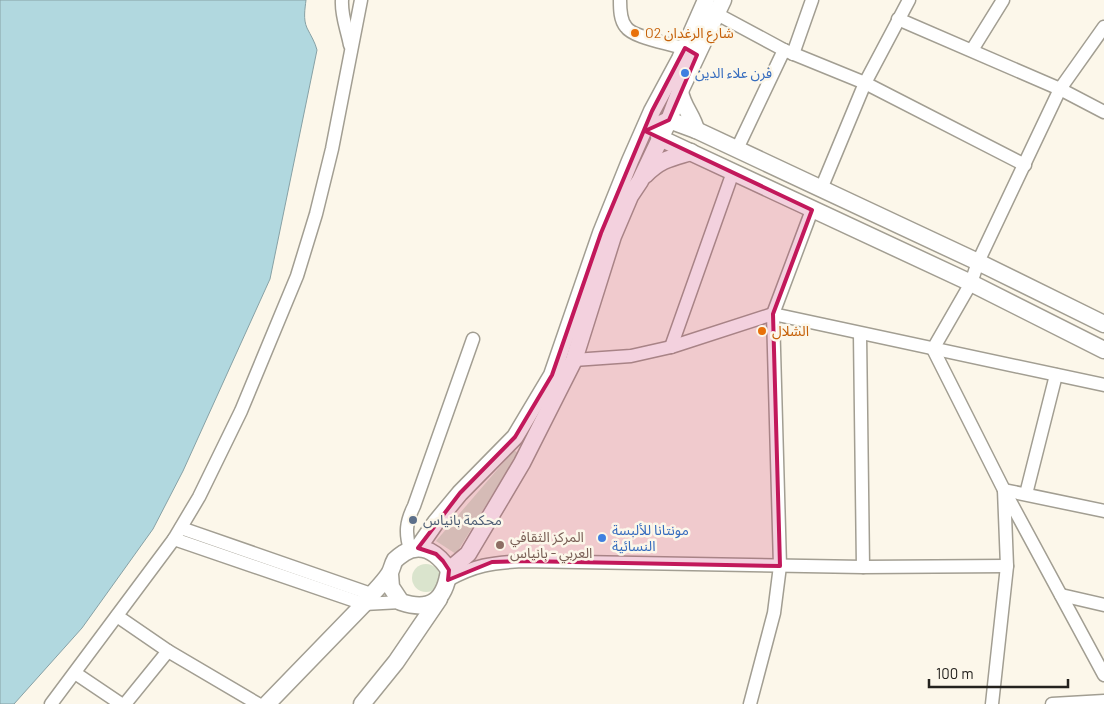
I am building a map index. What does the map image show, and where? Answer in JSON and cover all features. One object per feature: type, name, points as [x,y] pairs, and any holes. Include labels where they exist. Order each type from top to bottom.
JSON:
[{"type":"main road","points":[[630,162],[662,128],[670,90],[687,54],[706,0]]},
{"type":"main road","points":[[440,598],[432,604],[422,606],[401,602],[391,587],[390,574],[392,565],[397,558],[414,549],[460,493],[515,437],[552,375],[601,233],[652,111],[687,54],[720,7]]},
{"type":"main road","points":[[640,181],[680,91],[687,54]]},
{"type":"main road","points":[[680,91],[682,101],[696,130]]},
{"type":"main road","points":[[662,128],[696,130],[978,262],[1104,324]]},
{"type":"main road","points":[[662,128],[692,152],[970,283],[1104,350]]},
{"type":"main road","points":[[362,704],[396,662],[440,598],[445,590],[449,575],[468,554],[522,464],[574,360],[613,236],[630,196],[640,181],[655,165],[669,157],[692,152]]},
{"type":"main road","points":[[515,437],[531,444]]},
{"type":"main road","points":[[414,549],[427,550],[436,554],[449,575]]},
{"type":"main road","points":[[267,704],[390,574]]},
{"type":"street","points":[[342,0],[343,20],[348,30],[351,50]]},
{"type":"street","points":[[50,704],[174,539],[199,497],[241,411],[297,276],[318,205],[332,149],[361,0]]},
{"type":"street","points":[[620,0],[622,20],[626,28],[635,34],[687,54]]},
{"type":"street","points":[[737,149],[789,52],[812,0]]},
{"type":"street","points":[[821,189],[865,83],[909,0]]},
{"type":"street","points":[[972,50],[1003,0]]},
{"type":"street","points":[[720,7],[789,52],[865,83],[1025,165]]},
{"type":"street","points":[[898,20],[1060,89],[1104,112]]},
{"type":"street","points":[[933,349],[970,283],[978,262],[1060,89],[1104,27]]},
{"type":"street","points":[[671,347],[733,172]]},
{"type":"street","points":[[750,704],[774,613],[780,566],[773,314],[812,210]]},
{"type":"street","points":[[574,360],[631,356],[671,347],[773,314],[1104,385]]},
{"type":"street","points":[[860,334],[863,567]]},
{"type":"street","points":[[414,549],[406,537],[408,518],[414,506],[473,339]]},
{"type":"street","points":[[933,349],[1004,490],[1104,675]]},
{"type":"street","points":[[1026,494],[1056,375]]},
{"type":"street","points":[[1004,490],[1104,510]]},
{"type":"street","points":[[992,704],[1007,566],[1004,490]]},
{"type":"street","points":[[181,528],[367,599]]},
{"type":"street","points":[[174,539],[367,599],[401,602]]},
{"type":"street","points":[[449,575],[492,562],[863,567],[1007,566]]},
{"type":"street","points":[[1061,595],[1104,605]]},
{"type":"street","points":[[117,616],[168,651],[258,704]]},
{"type":"street","points":[[125,704],[168,651]]},
{"type":"street","points":[[75,673],[121,704]]},
{"type":"street","points":[[1052,704],[1104,701]]},
{"type":"highlighted area","points":[[685,48],[697,55],[669,120],[645,131],[812,210],[773,314],[780,566],[492,562],[448,580],[449,570],[443,561],[436,554],[418,548],[460,493],[515,437],[552,375],[601,233],[652,111]]},
{"type":"green space","points":[[514,450],[518,453],[456,554],[436,541]]},
{"type":"green space","points":[[426,564],[436,568],[440,578],[436,588],[426,592],[416,588],[412,578],[416,568]]},
{"type":"water","points":[[0,0],[306,0],[306,25],[317,50],[270,279],[183,471],[153,529],[82,628],[14,704],[0,704]]},
{"type":"place","name":"O2 شارع الرغدان","points":[[635,33]]},
{"type":"place","name":"فرن علاء الدين","points":[[685,73]]},
{"type":"place","name":"الشلال","points":[[762,331]]},
{"type":"place","name":"محكمة بانياس","points":[[413,520]]},
{"type":"place","name":"مونتانا للألبسة النسائية","points":[[602,538]]},
{"type":"place","name":"المركز الثقافي العربي - بانياس","points":[[500,545]]}]
